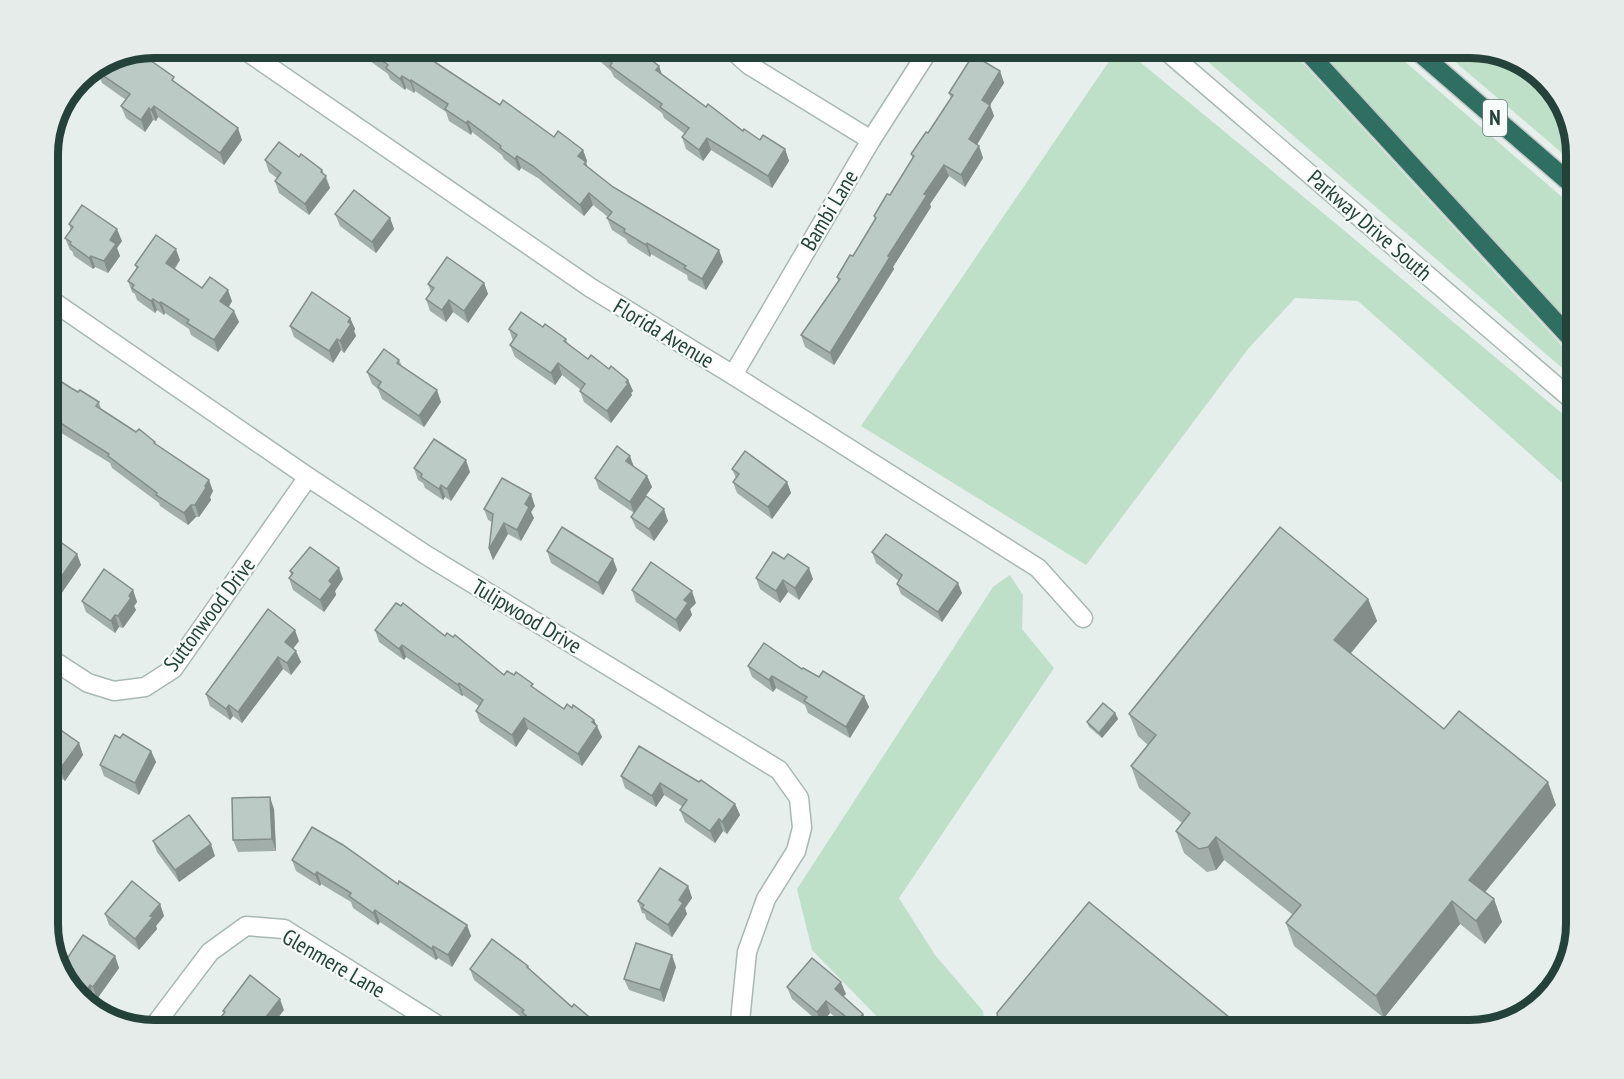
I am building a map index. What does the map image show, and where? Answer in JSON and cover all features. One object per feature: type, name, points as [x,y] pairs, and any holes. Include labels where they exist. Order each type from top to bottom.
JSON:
[{"type":"highway","points":[[1313,58],[1566,333]]},
{"type":"highway","name":"N","points":[[1426,58],[1566,179]]},
{"type":"street","name":"Florida Avenue","points":[[257,58],[591,288],[1038,568],[1083,618]]},
{"type":"street","points":[[742,58],[871,140]]},
{"type":"street","name":"Bambi Lane","points":[[733,375],[871,140],[924,58]]},
{"type":"street","name":"Parkway Drive South","points":[[1175,58],[1566,394]]},
{"type":"street","name":"Tulipwood Drive","points":[[59,305],[308,477],[426,555],[779,771],[799,798],[802,828],[796,850],[766,899],[747,952],[740,1020]]},
{"type":"street","name":"Suttonwood Drive","points":[[59,664],[88,683],[114,691],[145,687],[173,669],[308,477]]},
{"type":"street","name":"Glenmere Lane","points":[[159,1020],[210,952],[246,926],[284,929],[429,1020]]},
{"type":"green space","points":[[1111,58],[1135,58],[1566,417],[1566,486],[1358,301],[1295,298],[1248,349],[1086,565],[861,426]]},
{"type":"green space","points":[[1204,58],[1298,58],[1566,350],[1566,371]]},
{"type":"green space","points":[[1321,58],[1401,58],[1566,200],[1566,323]]},
{"type":"green space","points":[[1451,58],[1488,60],[1512,68],[1523,75],[1546,96],[1553,107],[1562,130],[1566,156]]},
{"type":"green space","points":[[1010,575],[1023,595],[1022,629],[1054,668],[899,898],[935,955],[983,1011],[984,1020],[880,1020],[812,950],[797,889],[993,587]]},
{"type":"building","points":[[378,58],[429,58],[500,105],[503,100],[554,137],[558,131],[583,150],[578,156],[586,162],[584,164],[613,187],[719,250],[702,279],[684,268],[686,266],[624,232],[625,229],[607,218],[612,212],[589,193],[580,205],[533,166],[517,156],[515,159],[468,121],[466,123],[445,109],[448,104],[411,80],[402,76],[400,79],[386,68],[388,65]]},
{"type":"building","points":[[606,58],[648,58],[659,66],[656,70],[706,107],[708,104],[743,131],[744,129],[760,140],[763,135],[785,149],[768,176],[707,138],[699,150],[682,137],[689,128],[660,107],[662,104],[610,66],[612,63]]},
{"type":"building","points":[[971,58],[978,58],[1000,71],[982,100],[990,105],[969,139],[979,146],[961,175],[944,165],[924,194],[927,195],[830,353],[801,335],[840,279],[837,277],[850,255],[853,256],[876,218],[874,216],[887,194],[890,195],[914,156],[911,154],[953,95],[949,93]]},
{"type":"building","points":[[148,59],[174,77],[172,80],[238,128],[220,153],[154,106],[151,110],[149,108],[141,120],[121,106],[130,94],[102,75],[124,64]]},
{"type":"building","points":[[279,142],[299,157],[301,154],[322,170],[321,172],[326,176],[305,204],[275,181],[281,173],[265,160]]},
{"type":"building","points":[[354,190],[390,218],[372,242],[335,214]]},
{"type":"building","points":[[82,205],[117,229],[110,240],[116,244],[104,261],[91,256],[89,258],[65,238],[73,227],[69,224]]},
{"type":"building","points":[[156,235],[176,249],[166,263],[202,288],[210,277],[228,290],[220,301],[234,311],[214,340],[187,323],[189,320],[161,302],[153,299],[151,301],[132,288],[134,285],[128,281],[138,267],[135,265]]},
{"type":"building","points":[[447,257],[484,283],[464,311],[449,300],[442,310],[426,299],[434,288],[428,284]]},
{"type":"building","points":[[312,292],[350,318],[348,322],[351,324],[340,341],[337,339],[329,351],[290,326]]},
{"type":"building","points":[[521,312],[543,327],[545,324],[588,359],[591,355],[609,369],[611,366],[628,380],[626,382],[628,384],[607,411],[580,391],[585,384],[558,363],[551,373],[510,345],[517,335],[509,329]]},
{"type":"building","points":[[384,349],[399,360],[397,363],[437,390],[419,416],[378,387],[381,382],[367,372]]},
{"type":"building","points":[[59,380],[99,402],[96,406],[136,432],[139,429],[154,443],[209,480],[195,505],[191,505],[184,513],[156,495],[157,493],[108,456],[109,454],[59,422]]},
{"type":"building","points":[[434,439],[466,460],[447,489],[441,485],[439,489],[421,477],[422,474],[414,468]]},
{"type":"building","points":[[617,446],[630,456],[626,461],[647,476],[630,502],[595,478]]},
{"type":"building","points":[[745,451],[787,482],[768,507],[733,482],[739,474],[732,469]]},
{"type":"building","points":[[502,478],[531,494],[525,504],[529,507],[517,530],[504,523],[489,549],[493,514],[484,509]]},
{"type":"building","points":[[646,496],[664,509],[649,529],[631,517]]},
{"type":"building","points":[[562,527],[613,559],[598,583],[547,551]]},
{"type":"building","points":[[1280,527],[1368,599],[1334,640],[1444,729],[1459,711],[1548,782],[1469,880],[1494,899],[1476,921],[1452,901],[1376,996],[1286,923],[1301,905],[1216,837],[1208,847],[1199,849],[1176,831],[1190,813],[1131,766],[1156,735],[1129,714]]},
{"type":"building","points":[[886,534],[958,583],[938,612],[897,584],[902,575],[872,552]]},
{"type":"building","points":[[59,541],[77,554],[59,580]]},
{"type":"building","points":[[310,547],[339,568],[329,581],[332,584],[320,600],[289,578],[293,573],[290,571]]},
{"type":"building","points":[[773,552],[784,559],[788,554],[809,568],[795,588],[783,580],[776,591],[756,578]]},
{"type":"building","points":[[651,562],[692,591],[684,600],[688,603],[676,620],[632,590]]},
{"type":"building","points":[[104,569],[133,590],[129,596],[131,598],[118,616],[115,615],[111,621],[82,601]]},
{"type":"building","points":[[396,603],[401,606],[403,603],[445,636],[447,633],[453,637],[455,635],[504,675],[507,671],[514,675],[516,672],[533,684],[531,686],[564,709],[567,704],[572,708],[573,705],[594,720],[592,722],[597,726],[578,754],[524,718],[512,735],[476,711],[483,700],[402,645],[399,649],[375,630]]},
{"type":"building","points":[[268,609],[295,630],[285,642],[296,651],[287,663],[278,657],[238,712],[229,705],[226,709],[206,694]]},
{"type":"building","points":[[764,643],[802,669],[819,677],[823,671],[864,696],[846,727],[804,701],[807,697],[772,676],[769,680],[748,666]]},
{"type":"building","points":[[1103,703],[1115,713],[1099,733],[1087,722]]},
{"type":"building","points":[[59,729],[79,743],[59,768]]},
{"type":"building","points":[[123,734],[151,751],[135,783],[100,765],[115,735],[120,738]]},
{"type":"building","points":[[639,746],[699,782],[701,780],[735,804],[722,822],[719,819],[710,831],[680,810],[687,800],[660,783],[652,796],[621,776]]},
{"type":"building","points":[[270,797],[272,839],[233,840],[232,798]]},
{"type":"building","points":[[189,815],[211,844],[175,870],[153,841]]},
{"type":"building","points":[[312,827],[343,845],[398,884],[399,881],[467,925],[448,955],[433,946],[432,949],[375,910],[373,913],[349,896],[351,893],[317,872],[315,875],[292,860]]},
{"type":"building","points":[[660,868],[688,886],[679,900],[683,903],[668,925],[642,908],[644,905],[638,901]]},
{"type":"building","points":[[132,881],[160,904],[150,916],[153,917],[135,939],[105,914]]},
{"type":"building","points":[[1089,902],[1233,1020],[998,1020],[997,1013]]},
{"type":"building","points":[[83,935],[115,956],[93,987],[90,985],[86,992],[71,972],[73,969],[66,960]]},
{"type":"building","points":[[492,939],[528,966],[572,1007],[574,1004],[593,1020],[531,1020],[522,1012],[524,1010],[470,969]]},
{"type":"building","points":[[636,943],[672,955],[660,990],[624,979]]},
{"type":"building","points":[[812,958],[841,982],[835,989],[863,1014],[858,1020],[850,1020],[826,1001],[817,1012],[787,987]]},
{"type":"building","points":[[250,975],[280,999],[264,1020],[219,1020],[225,1012],[223,1011]]}]
